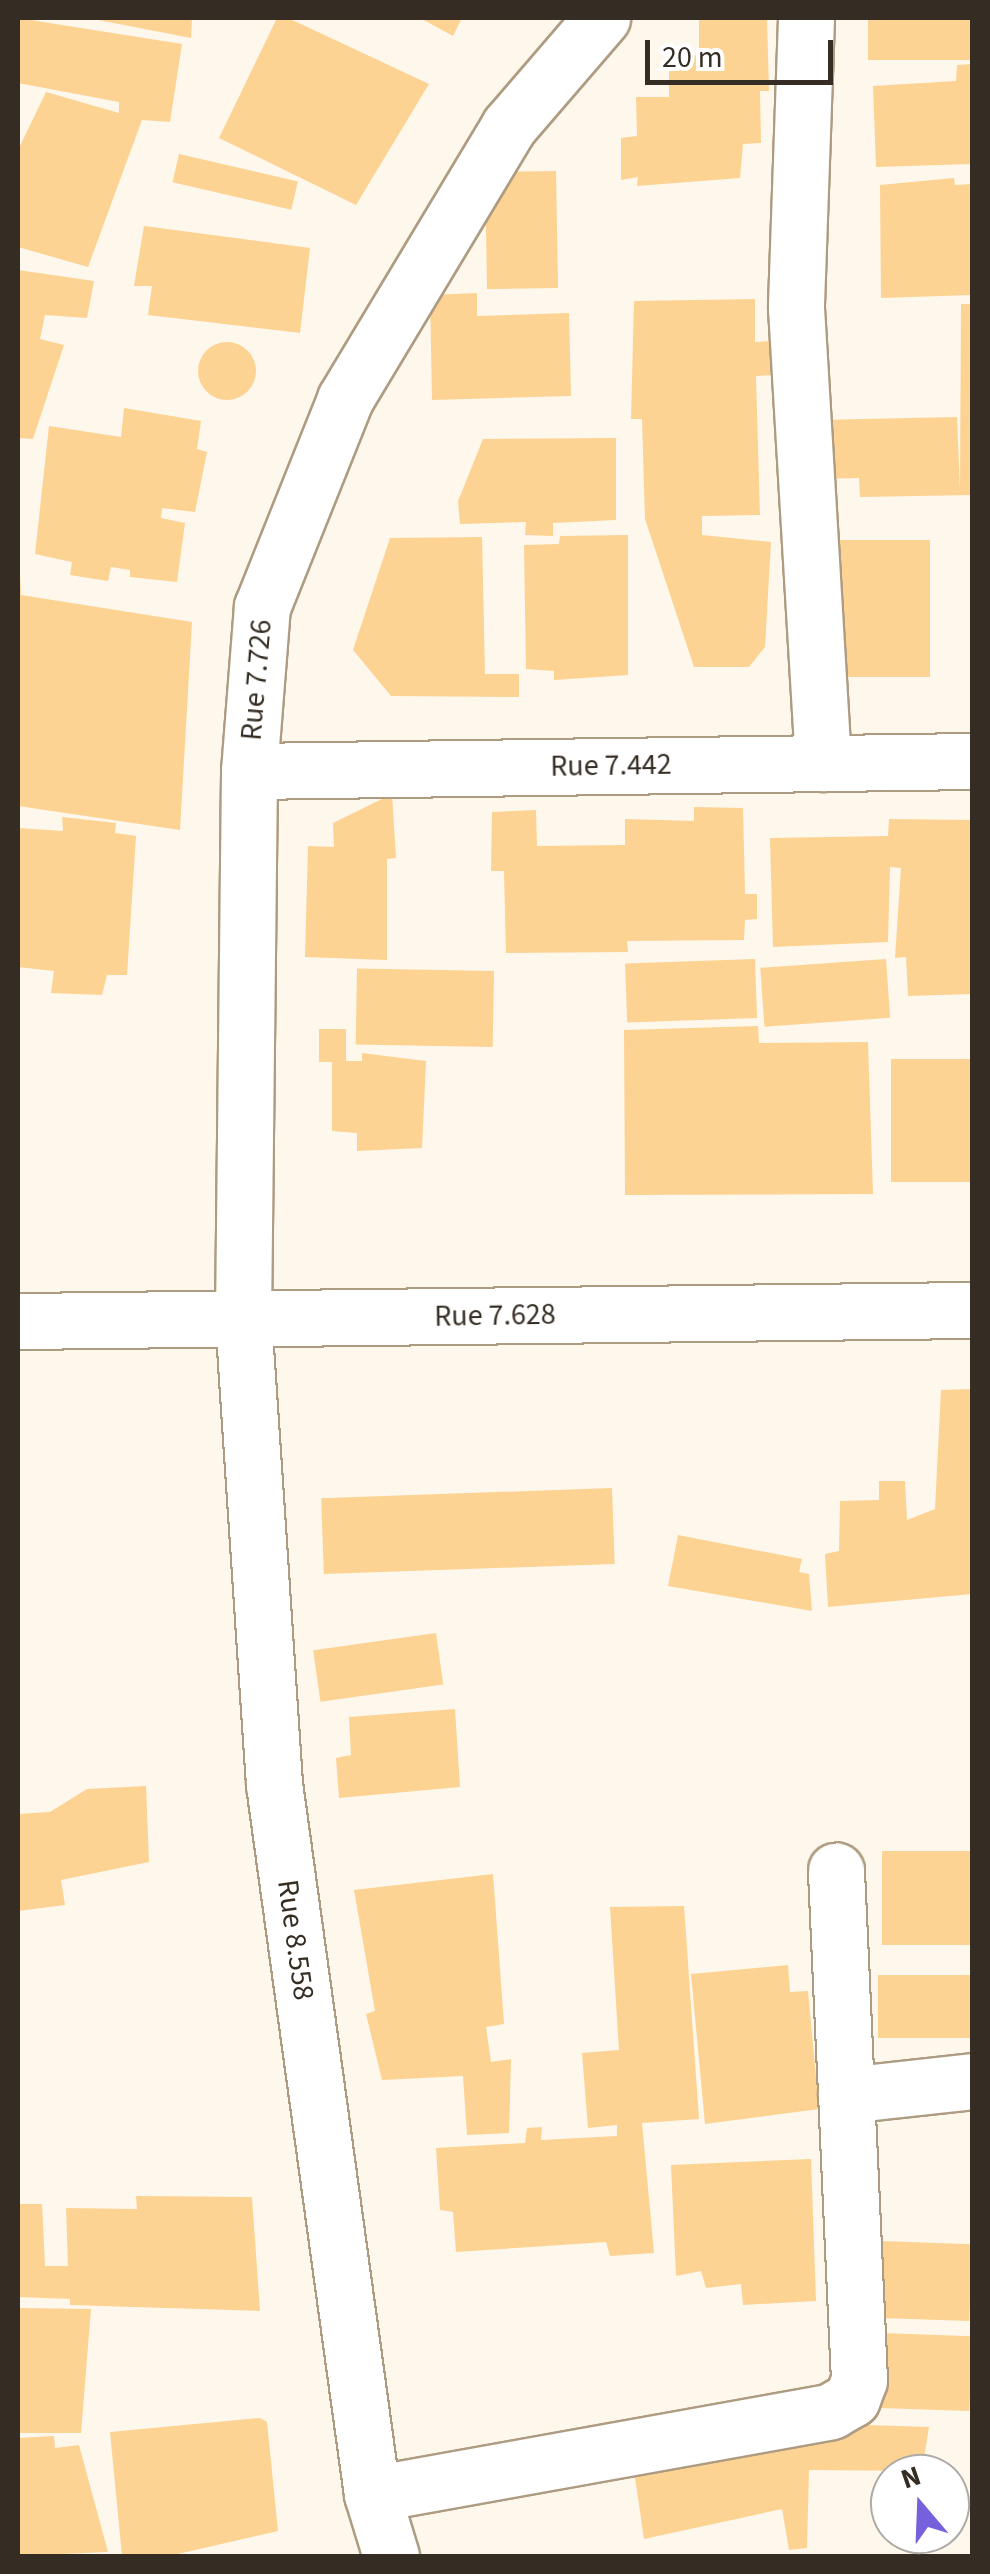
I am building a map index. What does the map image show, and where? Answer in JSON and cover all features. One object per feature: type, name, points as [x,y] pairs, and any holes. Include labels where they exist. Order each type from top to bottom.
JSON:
[{"type":"street","name":"Rue 7.726","points":[[243,1319],[249,772],[262,607],[344,399],[509,126],[602,18]]},
{"type":"street","points":[[806,18],[796,308],[823,763]]},
{"type":"street","name":"Rue 7.442","points":[[249,772],[972,762]]},
{"type":"street","name":"Rue 7.628","points":[[18,1321],[972,1310]]},
{"type":"street","name":"Rue 8.558","points":[[243,1319],[274,1784],[372,2494],[391,2556]]},
{"type":"street","points":[[372,2494],[831,2411],[852,2399],[860,2380],[836,1872]]},
{"type":"street","points":[[846,2095],[972,2081]]},
{"type":"building","points":[[18,18],[182,44],[170,122],[142,120],[88,267],[18,247],[18,150],[46,92],[119,113],[119,102],[18,83]]},
{"type":"building","points":[[192,18],[191,38],[93,19]]},
{"type":"building","points":[[277,18],[288,18],[429,84],[356,205],[219,138]]},
{"type":"building","points":[[420,18],[462,18],[453,36]]},
{"type":"building","points":[[699,18],[767,19],[769,91],[760,91],[761,143],[743,144],[740,178],[637,186],[638,177],[621,180],[621,138],[637,136],[636,97],[669,97],[669,59],[699,55]]},
{"type":"building","points":[[868,18],[972,18],[972,60],[868,60]]},
{"type":"building","points":[[972,64],[972,164],[876,167],[873,86],[956,81],[957,65]]},
{"type":"building","points":[[179,154],[298,181],[291,210],[172,182]]},
{"type":"building","points":[[556,171],[558,288],[487,289],[485,172]]},
{"type":"building","points":[[954,178],[955,185],[972,184],[972,295],[881,298],[880,185]]},
{"type":"building","points":[[144,226],[310,248],[300,333],[148,315],[152,286],[134,286]]},
{"type":"building","points":[[18,270],[94,281],[87,318],[45,315],[40,339],[64,345],[33,439],[18,438]]},
{"type":"building","points":[[477,293],[477,316],[569,313],[571,396],[432,400],[430,295]]},
{"type":"building","points":[[755,299],[755,342],[773,341],[773,375],[756,376],[760,515],[702,516],[702,535],[771,542],[765,647],[749,667],[694,667],[645,519],[642,419],[631,419],[634,301]]},
{"type":"building","points":[[961,304],[972,304],[972,495],[860,497],[859,478],[818,479],[816,420],[957,417],[960,489]]},
{"type":"building","points":[[227,342],[248,350],[256,371],[248,392],[227,400],[206,392],[198,371],[206,350]]},
{"type":"building","points":[[124,408],[201,421],[197,449],[207,452],[195,512],[162,508],[161,518],[185,523],[177,582],[130,577],[130,570],[111,567],[108,581],[70,575],[72,562],[35,554],[49,426],[121,437]]},
{"type":"building","points":[[616,438],[616,520],[553,523],[553,536],[525,535],[526,522],[460,524],[458,501],[483,439]]},
{"type":"building","points":[[18,532],[21,595],[192,622],[180,830],[18,806]]},
{"type":"building","points":[[628,535],[628,675],[554,680],[554,671],[526,669],[524,545],[559,544],[560,536]]},
{"type":"building","points":[[482,537],[485,674],[519,674],[519,697],[391,696],[353,650],[390,538]]},
{"type":"building","points":[[834,540],[930,540],[930,677],[834,677]]},
{"type":"building","points":[[392,794],[396,858],[387,859],[387,960],[305,957],[308,846],[334,847],[333,823]]},
{"type":"building","points":[[694,807],[743,808],[745,894],[757,894],[757,919],[745,920],[744,940],[627,941],[628,952],[506,953],[504,871],[491,871],[492,812],[536,810],[537,846],[625,845],[625,819],[694,821]]},
{"type":"building","points":[[62,817],[116,823],[115,833],[136,836],[127,975],[107,975],[102,995],[51,993],[54,971],[18,967],[18,828],[63,831]]},
{"type":"building","points":[[889,819],[972,820],[972,994],[908,996],[906,957],[895,958],[901,868],[890,867],[888,942],[773,947],[770,838],[888,836]]},
{"type":"building","points":[[755,959],[757,1018],[627,1023],[625,964]]},
{"type":"building","points":[[886,959],[890,1018],[764,1027],[760,968]]},
{"type":"building","points":[[357,969],[494,971],[493,1047],[356,1045]]},
{"type":"building","points":[[758,1026],[759,1043],[868,1042],[873,1194],[625,1195],[624,1030]]},
{"type":"building","points":[[319,1029],[346,1029],[346,1061],[362,1061],[362,1053],[426,1061],[422,1148],[357,1151],[357,1133],[332,1131],[332,1062],[319,1062]]},
{"type":"building","points":[[891,1059],[972,1059],[972,1182],[891,1182]]},
{"type":"building","points":[[972,1389],[972,1594],[828,1607],[825,1554],[839,1551],[840,1501],[879,1500],[879,1481],[905,1481],[907,1520],[935,1509],[941,1390]]},
{"type":"building","points":[[612,1488],[615,1564],[324,1574],[321,1498]]},
{"type":"building","points":[[678,1535],[802,1559],[799,1572],[809,1574],[812,1611],[668,1586]]},
{"type":"building","points":[[436,1633],[443,1684],[320,1702],[313,1650]]},
{"type":"building","points":[[455,1709],[460,1787],[339,1798],[336,1758],[351,1755],[349,1717]]},
{"type":"building","points":[[146,1786],[149,1862],[61,1880],[65,1905],[18,1911],[18,1814],[50,1812],[87,1789]]},
{"type":"building","points":[[882,1851],[972,1851],[972,1945],[882,1945]]},
{"type":"building","points":[[493,1874],[504,2024],[486,2027],[491,2062],[511,2059],[509,2133],[467,2135],[463,2076],[382,2080],[366,2014],[375,2011],[354,1890]]},
{"type":"building","points":[[684,1906],[699,2119],[642,2123],[654,2253],[610,2256],[606,2242],[456,2252],[453,2212],[440,2210],[436,2148],[525,2143],[527,2128],[542,2127],[541,2140],[617,2136],[617,2125],[588,2128],[582,2053],[619,2050],[610,1907]]},
{"type":"building","points":[[788,1965],[790,1992],[808,1991],[819,2109],[705,2124],[691,1974]]},
{"type":"building","points":[[878,1975],[972,1975],[972,2038],[878,2038]]},
{"type":"building","points":[[811,2159],[816,2301],[743,2305],[741,2284],[706,2288],[701,2271],[676,2276],[671,2165]]},
{"type":"building","points":[[136,2196],[252,2197],[260,2311],[70,2305],[70,2299],[18,2297],[18,2204],[42,2204],[45,2266],[68,2266],[66,2208],[137,2209]]},
{"type":"building","points":[[882,2241],[972,2244],[969,2321],[879,2318]]},
{"type":"building","points":[[18,2308],[91,2309],[81,2433],[18,2433]]},
{"type":"building","points":[[882,2333],[972,2336],[969,2411],[879,2408]]},
{"type":"building","points":[[260,2418],[267,2422],[278,2531],[169,2556],[122,2556],[110,2432]]},
{"type":"building","points":[[805,2423],[929,2427],[925,2454],[870,2454],[870,2471],[809,2470],[807,2548],[789,2550],[782,2509],[644,2539],[632,2457]]},
{"type":"building","points":[[54,2436],[55,2448],[79,2445],[108,2552],[18,2556],[18,2438]]}]
